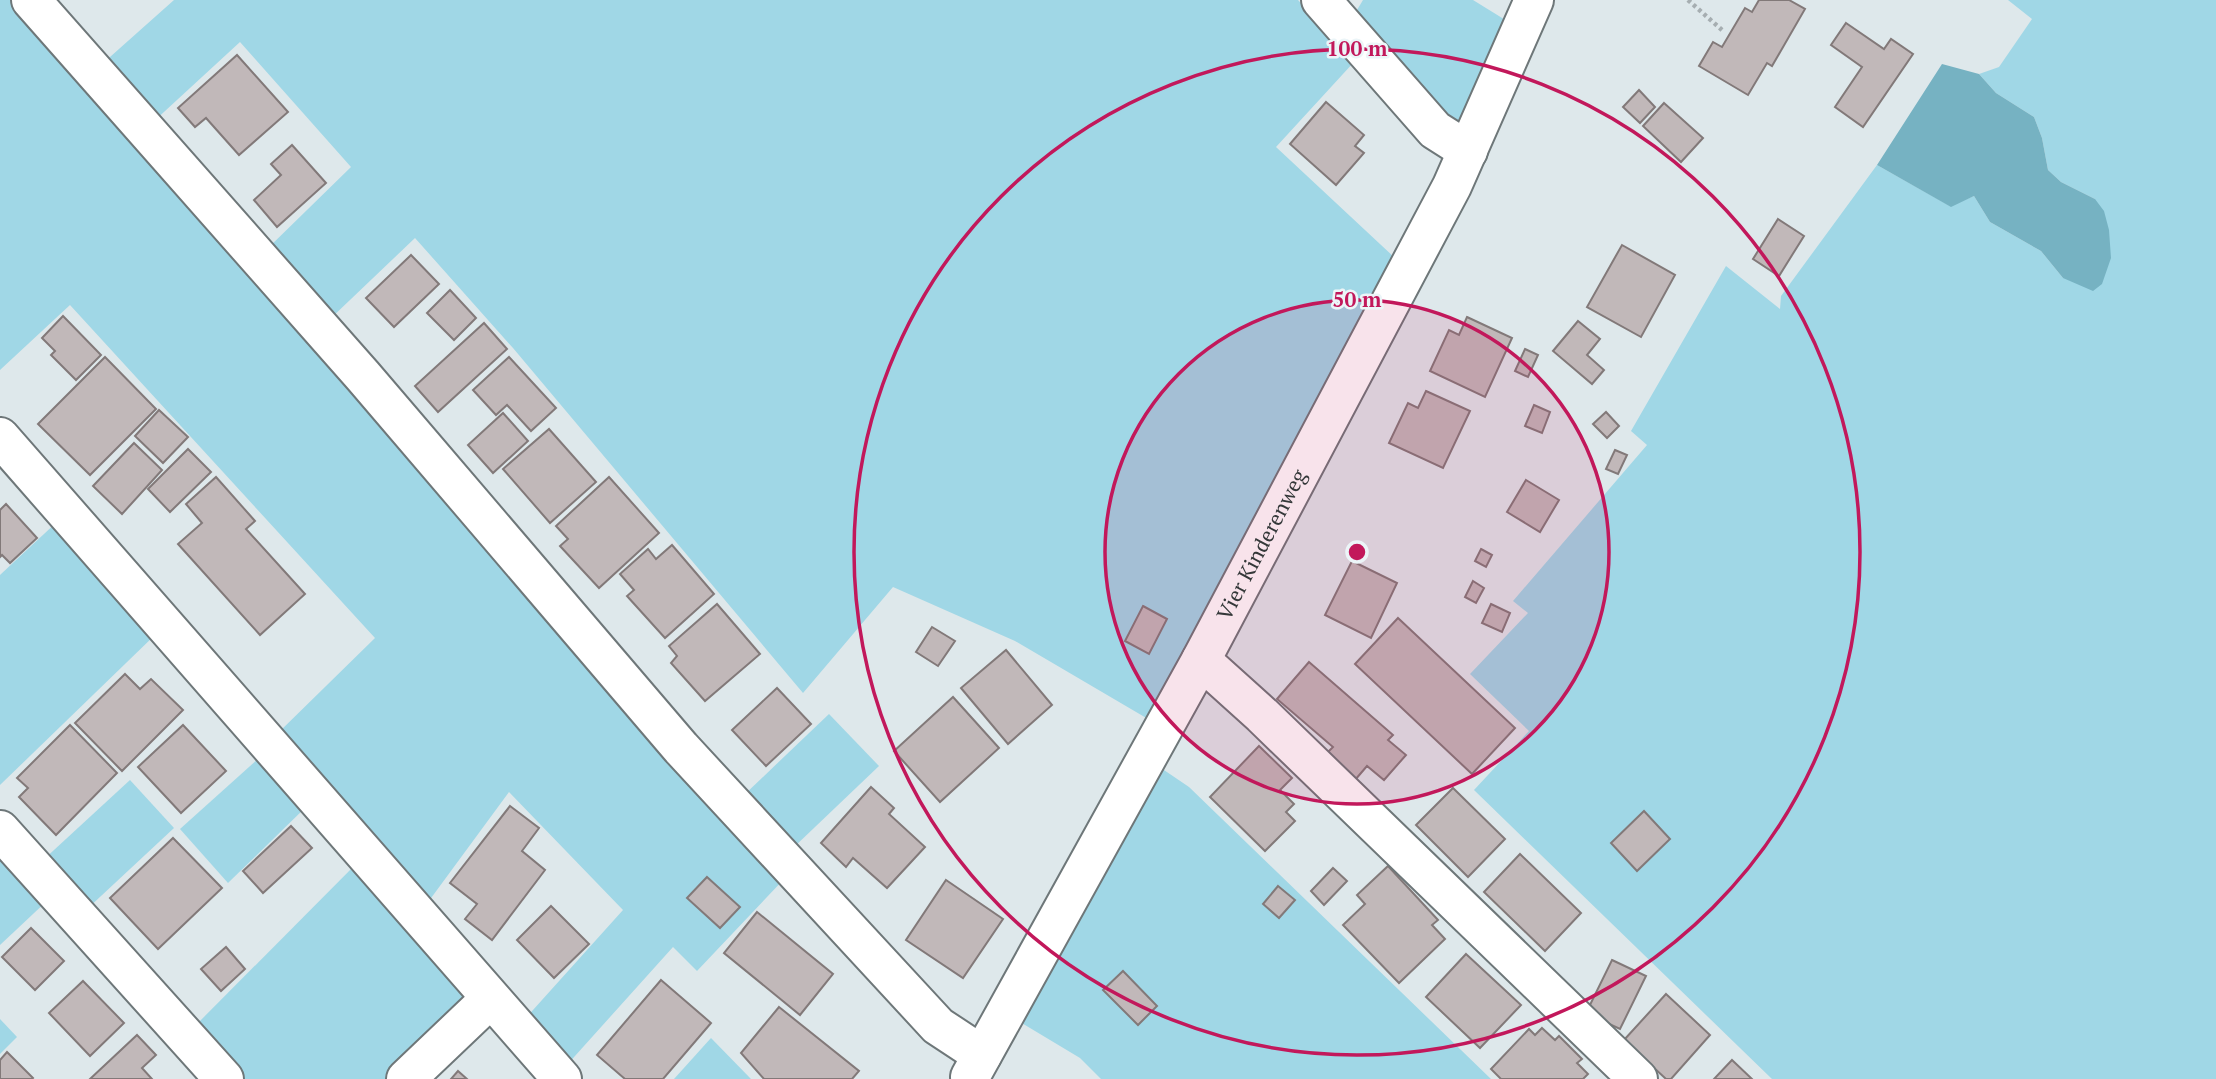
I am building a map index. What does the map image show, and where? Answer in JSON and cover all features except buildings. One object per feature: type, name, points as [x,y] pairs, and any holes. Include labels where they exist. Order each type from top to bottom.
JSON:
[{"type":"street","points":[[31,0],[363,376],[681,748],[976,1067]]},
{"type":"street","points":[[1321,0],[1435,130],[1468,151]]},
{"type":"street","name":"Vier Kinderenweg","points":[[976,1067],[1201,660],[1468,151],[1534,0]]},
{"type":"street","points":[[0,437],[562,1079]]},
{"type":"street","points":[[1201,660],[1262,715],[1638,1079]]},
{"type":"street","points":[[0,830],[223,1079]]},
{"type":"street","points":[[406,1079],[490,999]]},
{"type":"path","points":[[1688,0],[1722,30]]},
{"type":"shaded area","points":[[0,0],[14,0],[786,877],[697,971],[673,947],[566,1066],[524,1020],[623,910],[509,792],[423,909],[276,735],[375,638],[70,305],[0,370]]},
{"type":"shaded area","points":[[174,0],[1298,0],[1354,62],[1276,147],[1395,258],[1148,719],[1015,641],[893,587],[803,693],[513,348],[415,238],[329,320],[264,252],[351,167],[240,42],[152,123],[101,65]]},
{"type":"shaded area","points":[[1363,0],[1473,0],[1507,21],[1457,129],[1351,20]]},
{"type":"shaded area","points":[[2008,0],[2216,0],[2216,1079],[1772,1079],[1474,790],[1529,731],[1470,674],[1528,613],[1513,601],[1647,445],[1631,431],[1726,266],[1780,309],[1781,296],[1877,165],[1950,206],[1974,196],[1990,222],[2041,251],[2063,278],[2095,199],[2061,182],[2048,170],[2042,138],[2034,117],[1996,93],[1979,74],[1999,67],[2032,19]]},
{"type":"shaded area","points":[[1942,64],[1979,74],[1996,93],[2034,117],[2042,138],[2048,170],[2061,182],[2095,199],[2104,211],[2109,230],[2111,258],[2102,284],[2093,291],[2063,278],[2041,251],[1990,222],[1974,196],[1951,207],[1877,165]]},
{"type":"shaded area","points":[[59,520],[157,633],[0,785],[0,575]]},
{"type":"shaded area","points":[[829,714],[879,766],[793,848],[743,796]]},
{"type":"shaded area","points":[[259,758],[309,804],[228,883],[180,829]]},
{"type":"shaded area","points":[[1161,768],[1189,787],[1491,1079],[1101,1079],[1080,1058],[1020,1022]]},
{"type":"shaded area","points":[[130,780],[174,828],[86,910],[41,862]]},
{"type":"shaded area","points":[[0,844],[49,899],[0,945]]},
{"type":"shaded area","points":[[361,859],[474,998],[396,1079],[234,1079],[192,1029]]},
{"type":"shaded area","points":[[0,1019],[17,1037],[0,1054]]},
{"type":"shaded area","points":[[711,1038],[751,1079],[674,1079]]}]
